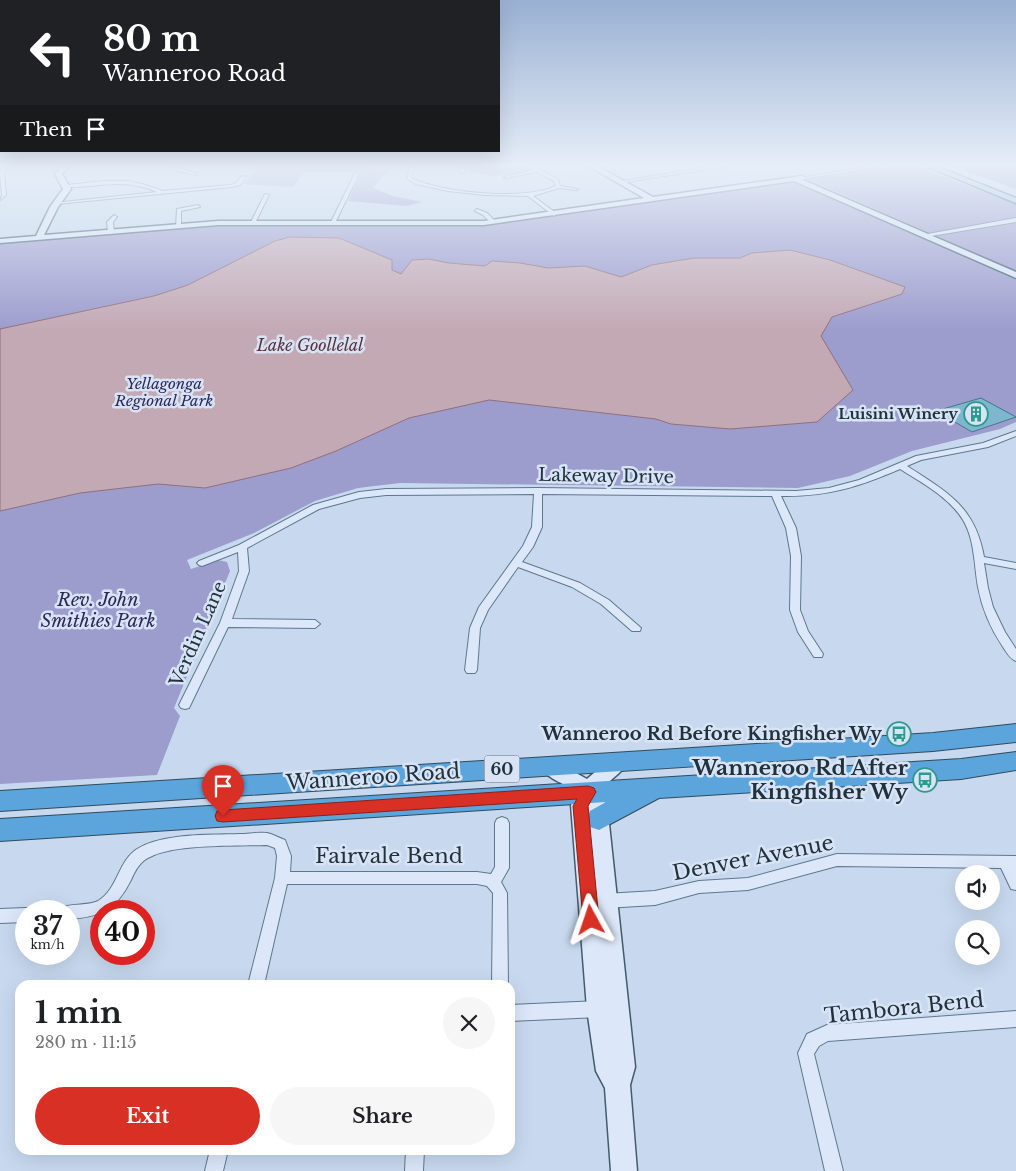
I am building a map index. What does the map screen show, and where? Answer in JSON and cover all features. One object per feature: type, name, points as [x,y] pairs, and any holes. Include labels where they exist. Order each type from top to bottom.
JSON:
[{"type":"highway","name":"Wanneroo Road","points":[[0,801],[933,742],[1016,733]]},
{"type":"highway","name":"Wanneroo Road","points":[[0,830],[961,769],[1016,761]]},
{"type":"highway","points":[[598,820],[608,812],[660,788]]},
{"type":"street","points":[[42,237],[49,222]]},
{"type":"street","points":[[110,222],[111,231]]},
{"type":"street","points":[[178,222],[178,226]]},
{"type":"street","points":[[0,241],[178,226],[252,223],[492,222]]},
{"type":"street","points":[[895,222],[1016,275]]},
{"type":"street","points":[[927,236],[1006,222]]},
{"type":"street","name":"Lakeway Drive","points":[[202,564],[242,547],[316,507],[359,495],[406,491],[776,495],[830,491],[862,482],[919,458],[985,445],[1016,434]]},
{"type":"street","points":[[900,465],[949,498],[962,512],[975,533],[983,588],[993,622],[1016,657]]},
{"type":"street","points":[[471,670],[475,628],[483,609],[528,547],[537,527],[538,491]]},
{"type":"street","points":[[776,495],[791,528],[796,556],[795,610],[803,632],[818,654]]},
{"type":"street","name":"Verdin Lane","points":[[185,705],[225,623],[244,571],[242,547]]},
{"type":"street","points":[[980,559],[1016,566]]},
{"type":"street","points":[[516,563],[576,585],[605,602],[636,628]]},
{"type":"street","points":[[225,623],[315,624]]},
{"type":"street","points":[[618,763],[597,780],[581,806],[598,902],[608,1009],[608,1070],[617,1085],[624,1171]]},
{"type":"street","points":[[550,767],[579,783],[597,805],[598,902]]},
{"type":"street","points":[[500,980],[501,906],[500,894],[494,882],[502,868],[502,823]]},
{"type":"street","points":[[80,911],[90,911],[105,906],[118,892],[129,867],[143,853],[163,846],[268,839],[280,844],[284,856],[282,878],[257,980]]},
{"type":"street","name":"Denver Avenue","points":[[598,902],[655,898],[699,887],[748,884],[837,860],[1011,862]]},
{"type":"street","points":[[1011,862],[1016,884]]},
{"type":"street","name":"Fairvale Bend","points":[[282,878],[486,878],[494,882]]},
{"type":"street","points":[[0,916],[15,915]]},
{"type":"street","points":[[515,1013],[608,1009]]},
{"type":"street","name":"Tambora Bend","points":[[834,1171],[806,1052],[813,1040],[826,1033],[1016,1019]]},
{"type":"street","points":[[214,1171],[218,1155]]},
{"type":"street","points":[[414,1171],[415,1155]]},
{"type":"green space","name":"Yellagonga Regional Park","points":[[512,222],[887,222],[1016,279],[1016,422],[1000,429],[912,451],[850,476],[798,488],[400,483],[358,488],[315,501],[254,533],[187,560],[191,569],[218,560],[227,562],[230,571],[174,708],[180,716],[157,775],[0,784],[0,242],[218,225],[489,225]]},
{"type":"green space","points":[[904,222],[1016,222],[1016,271]]},
{"type":"water","name":"Lake Goollelal","points":[[290,237],[339,238],[392,260],[392,270],[401,274],[412,260],[428,259],[485,266],[492,261],[548,268],[585,266],[621,277],[652,265],[694,258],[740,258],[752,253],[790,250],[830,260],[905,287],[902,294],[832,317],[821,336],[853,390],[817,422],[730,429],[671,424],[656,419],[489,400],[409,418],[336,451],[291,468],[205,488],[158,484],[80,493],[0,511],[0,329],[154,296],[188,285],[275,241]]},
{"type":"building","name":"Luisini Winery","points":[[981,398],[1016,417],[972,432],[936,411]]},
{"type":"place","name":"Luisini Winery","points":[[976,414]]},
{"type":"place","name":"Wanneroo Rd Before Kingfisher Wy","points":[[899,734]]},
{"type":"place","name":"Wanneroo Rd After Kingfisher Wy","points":[[925,780]]},
{"type":"route","points":[[223,816],[588,792],[581,806],[591,920]]},
{"type":"park label","name":"Rev. John Smithies Park","points":[[98,610]]}]
